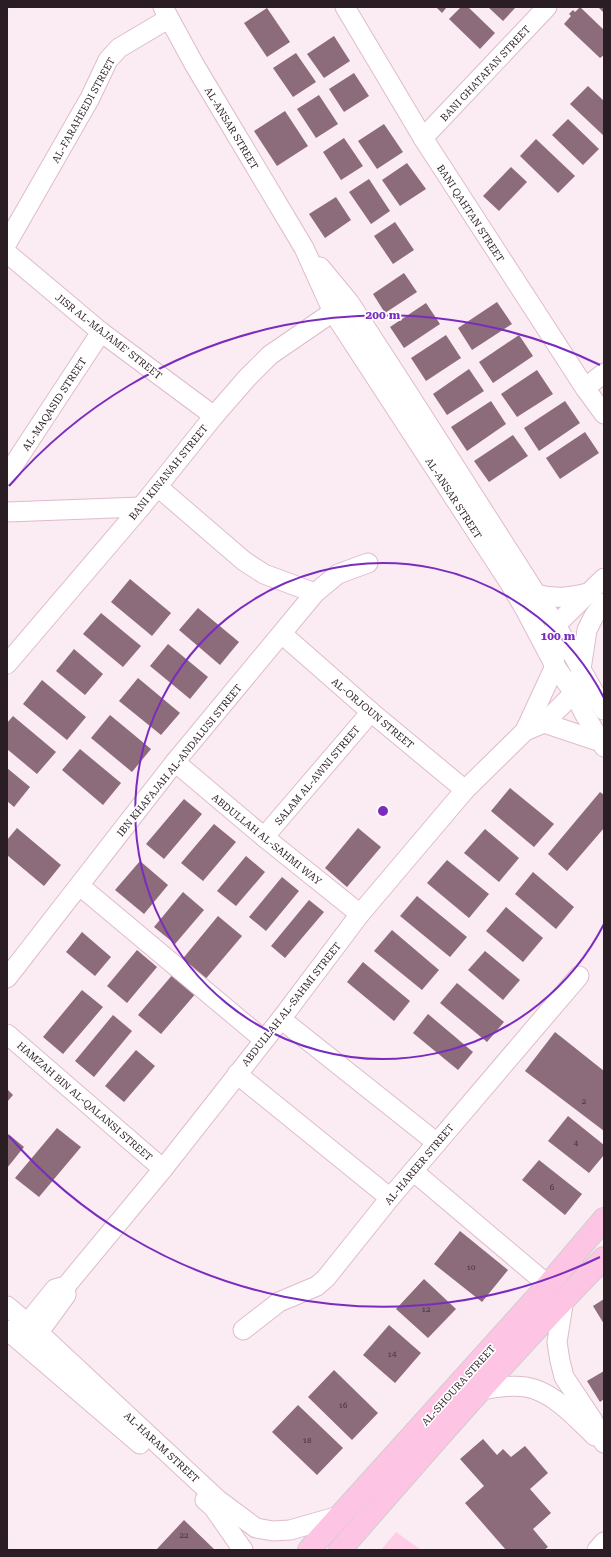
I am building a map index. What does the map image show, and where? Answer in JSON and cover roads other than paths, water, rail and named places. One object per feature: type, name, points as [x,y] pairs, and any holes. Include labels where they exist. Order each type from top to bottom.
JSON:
[{"type":"main road","name":"AL-SHOURA STREET","points":[[340,1550],[480,1390],[556,1292],[604,1219]]},
{"type":"main road","name":"AL-SHOURA STREET","points":[[309,1550],[339,1516],[556,1292],[604,1258]]},
{"type":"street","name":"BANI GHATAFAN STREET","points":[[423,138],[547,7]]},
{"type":"street","name":"BANI QAHTAN STREET","points":[[348,9],[423,138],[585,388],[604,414]]},
{"type":"street","name":"AL-FARAHEEDI STREET","points":[[7,243],[90,98],[108,60],[118,48],[166,13]]},
{"type":"street","name":"AL-ANSAR STREET","points":[[166,13],[304,248],[333,312],[401,399]]},
{"type":"street","name":"AL-ANSAR STREET","points":[[304,248],[349,302],[401,399],[477,517],[535,594],[556,625],[604,710]]},
{"type":"street","name":"JISR AL-MAJAME' STREET","points":[[7,254],[101,332],[214,416]]},
{"type":"street","name":"BANI KINANAH STREET","points":[[7,664],[141,508],[214,416],[247,378],[270,355],[349,302]]},
{"type":"street","name":"AL-MAQASID STREET","points":[[7,475],[101,332]]},
{"type":"street","points":[[585,388],[604,373]]},
{"type":"street","points":[[158,487],[244,561],[264,574],[315,593]]},
{"type":"street","points":[[7,512],[141,508]]},
{"type":"street","name":"AL-ANSAR STREET","points":[[477,517],[555,666],[574,693],[602,744]]},
{"type":"street","name":"IBN KHAFAJAH AL-ANDALUSI STREET","points":[[7,978],[175,762],[315,593],[338,574],[368,563]]},
{"type":"street","points":[[556,625],[604,578]]},
{"type":"street","points":[[535,594],[562,598],[575,597],[588,593]]},
{"type":"street","name":"ABDULLAH AL-SAHMI STREET","points":[[525,731],[544,723],[574,693],[579,682],[587,630],[594,616],[604,603]]},
{"type":"street","name":"ABDULLAH AL-SAHMI STREET","points":[[23,1334],[55,1289],[66,1286],[163,1169],[281,1019],[360,914],[465,790],[525,731],[555,666],[553,644],[556,625]]},
{"type":"street","name":"AL-ORJOUN STREET","points":[[282,634],[371,712],[465,790]]},
{"type":"street","name":"SALAM AL-AWNI STREET","points":[[264,837],[371,712]]},
{"type":"street","points":[[544,723],[602,744]]},
{"type":"street","name":"ABDULLAH AL-SAHMI WAY","points":[[175,762],[264,837],[360,914]]},
{"type":"street","points":[[80,886],[264,1040]]},
{"type":"street","name":"AL-HAREER STREET","points":[[243,1330],[279,1302],[317,1286],[326,1278],[390,1198],[579,976]]},
{"type":"street","points":[[281,1019],[437,1142]]},
{"type":"street","name":"HAMZAH BIN AL-QALANSI STREET","points":[[7,1034],[163,1169]]},
{"type":"street","points":[[237,1074],[390,1198]]},
{"type":"street","points":[[413,1171],[556,1292],[557,1342],[564,1377],[593,1419],[604,1444]]},
{"type":"street","name":"AL-HARAM STREET","points":[[7,1306],[23,1334],[213,1507],[243,1550]]},
{"type":"street","name":"AL-HARAM STREET","points":[[23,1334],[217,1499],[256,1528],[273,1531],[290,1530],[339,1516]]},
{"type":"street","points":[[480,1390],[509,1386],[534,1388],[593,1419]]},
{"type":"street","points":[[597,1550],[604,1542]]}]
